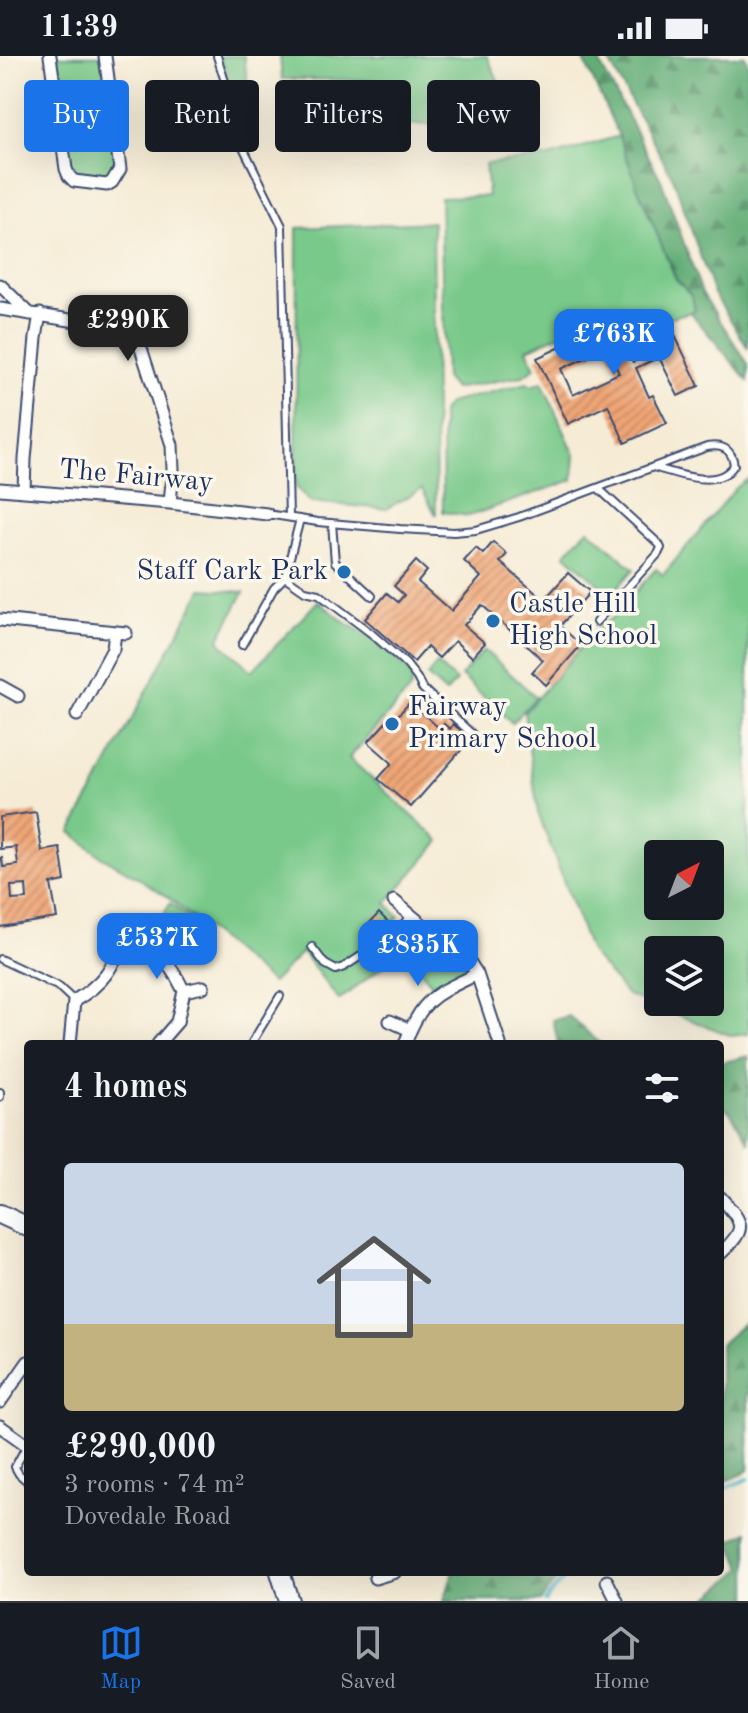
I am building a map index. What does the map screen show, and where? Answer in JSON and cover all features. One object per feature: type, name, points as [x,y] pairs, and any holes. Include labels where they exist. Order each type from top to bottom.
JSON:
[{"type":"main road","points":[[0,1214],[24,1225]]},
{"type":"main road","points":[[281,1576],[289,1601]]},
{"type":"street","points":[[50,56],[69,176],[74,181],[107,185],[120,169],[105,56]]},
{"type":"street","points":[[0,285],[35,314],[36,338],[24,491]]},
{"type":"street","points":[[0,309],[121,328],[139,342],[172,445],[170,503]]},
{"type":"street","name":"The Fairway","points":[[0,489],[267,514]]},
{"type":"street","points":[[0,620],[120,632],[88,704],[77,715]]},
{"type":"street","points":[[0,687],[18,696]]},
{"type":"street","points":[[394,901],[411,917],[465,955],[477,974],[499,1040]]},
{"type":"street","points":[[115,929],[156,952],[184,991],[177,1022],[161,1040]]},
{"type":"street","points":[[70,1040],[74,1001],[101,982],[113,966],[127,935]]},
{"type":"street","points":[[406,1040],[422,1008],[439,992],[477,974]]},
{"type":"street","points":[[184,991],[203,987]]},
{"type":"street","points":[[390,1021],[410,1030]]},
{"type":"street","points":[[724,1201],[737,1216],[740,1231],[736,1240],[724,1250]]},
{"type":"street","points":[[0,1402],[4,1389],[24,1366]]},
{"type":"street","points":[[0,1426],[24,1444]]},
{"type":"street","points":[[607,1581],[617,1601]]},
{"type":"lane","points":[[217,56],[242,145],[282,226],[289,517]]},
{"type":"lane","points":[[267,514],[332,523],[454,532],[476,530],[707,447],[717,445],[730,452],[734,465],[725,474],[702,479],[653,467]]},
{"type":"lane","points":[[596,622],[661,548],[598,488]]},
{"type":"lane","points":[[242,645],[274,588],[285,577],[300,519]]},
{"type":"lane","points":[[332,523],[335,562],[372,596]]},
{"type":"lane","points":[[285,577],[305,591],[319,594],[372,634],[406,664],[422,688],[472,734]]},
{"type":"lane","points":[[312,947],[325,964],[336,970],[387,939],[411,917]]},
{"type":"lane","points":[[0,959],[59,987],[74,1001]]},
{"type":"lane","points":[[253,1040],[280,996]]},
{"type":"lane","points":[[24,1451],[15,1467],[24,1478]]},
{"type":"green space","points":[[50,56],[105,56],[108,80],[54,80]]},
{"type":"green space","points":[[220,56],[244,56],[247,80],[227,80]]},
{"type":"green space","points":[[280,56],[487,56],[498,80],[427,80],[427,125],[411,124],[411,80],[282,79]]},
{"type":"green space","points":[[582,56],[596,56],[661,180],[702,293],[748,364],[748,381],[690,312],[695,310],[692,296],[676,279],[619,136]]},
{"type":"green space","points":[[606,56],[745,56],[748,65],[748,348],[713,292],[673,178]]},
{"type":"green space","points":[[619,136],[676,279],[692,296],[695,311],[627,328],[617,309],[527,349],[535,368],[523,376],[454,389],[445,378],[440,197],[488,196],[485,164],[549,157]]},
{"type":"green space","points":[[65,152],[118,152],[120,169],[112,182],[69,176]]},
{"type":"green space","points":[[433,222],[436,515],[422,489],[386,509],[310,502],[296,487],[297,228]]},
{"type":"green space","points":[[542,382],[575,455],[573,480],[469,516],[443,512],[442,412],[449,403]]},
{"type":"green space","points":[[748,479],[748,1034],[732,1036],[681,1016],[724,1016],[724,936],[644,936],[644,1002],[627,995],[590,952],[538,813],[524,713],[595,631],[614,616],[656,569],[663,575],[736,488]]},
{"type":"green space","points":[[588,529],[634,569],[611,595],[565,554]]},
{"type":"green space","points":[[202,589],[244,592],[219,639],[252,671],[318,601],[371,638],[410,672],[413,680],[410,690],[349,758],[440,841],[386,903],[399,916],[393,923],[405,934],[413,931],[422,936],[339,1000],[302,952],[272,983],[168,897],[99,855],[71,832]]},
{"type":"green space","points":[[484,650],[536,697],[512,723],[461,676]]},
{"type":"green space","points":[[437,664],[456,681],[446,693],[427,676]]},
{"type":"green space","points":[[170,903],[195,922],[172,953],[153,934]]},
{"type":"green space","points":[[425,939],[462,961],[466,966],[464,974],[435,988],[406,953]]},
{"type":"green space","points":[[569,1016],[596,1040],[557,1040],[553,1020]]},
{"type":"green space","points":[[748,1056],[748,1141],[724,1107],[724,1062]]},
{"type":"green space","points":[[748,1320],[748,1470],[724,1481],[724,1341]]},
{"type":"green space","points":[[748,1532],[748,1601],[704,1601],[743,1568],[730,1541]]},
{"type":"green space","points":[[452,1576],[561,1576],[540,1601],[444,1601]]},
{"type":"building","points":[[615,314],[623,330],[619,332],[633,362],[656,351],[648,334],[669,323],[699,386],[678,396],[659,357],[636,368],[649,397],[653,395],[667,423],[625,443],[608,405],[568,424],[537,358],[604,327],[601,320]],"holes":[[[607,348],[619,373],[573,395],[561,369]]]},
{"type":"building","points":[[493,542],[507,554],[500,562],[544,600],[568,573],[590,592],[560,626],[581,645],[546,685],[532,672],[543,660],[482,605],[464,625],[485,643],[472,657],[455,641],[439,658],[427,647],[414,662],[365,619],[387,593],[398,602],[404,595],[394,586],[416,561],[427,571],[418,582],[451,611],[481,577],[464,561],[476,548],[483,554]]},
{"type":"building","points":[[410,702],[440,729],[444,724],[450,729],[453,724],[471,739],[411,807],[378,779],[392,763],[368,742]]},
{"type":"building","points":[[36,812],[42,851],[60,848],[65,881],[51,884],[57,918],[0,927],[0,858],[3,867],[18,865],[16,847],[0,849],[0,817]],"holes":[[[26,885],[27,899],[12,900],[11,886]]]},
{"type":"building","points":[[379,913],[392,926],[377,942],[364,929]]},
{"type":"waterway","points":[[724,1488],[748,1479]]},
{"type":"waterway","points":[[545,1601],[569,1576]]},
{"type":"place","name":"Staff Cark Park","points":[[344,572]]},
{"type":"place","name":"Castle Hill High School","points":[[493,621]]},
{"type":"place","name":"Fairway Primary School","points":[[392,724]]}]
